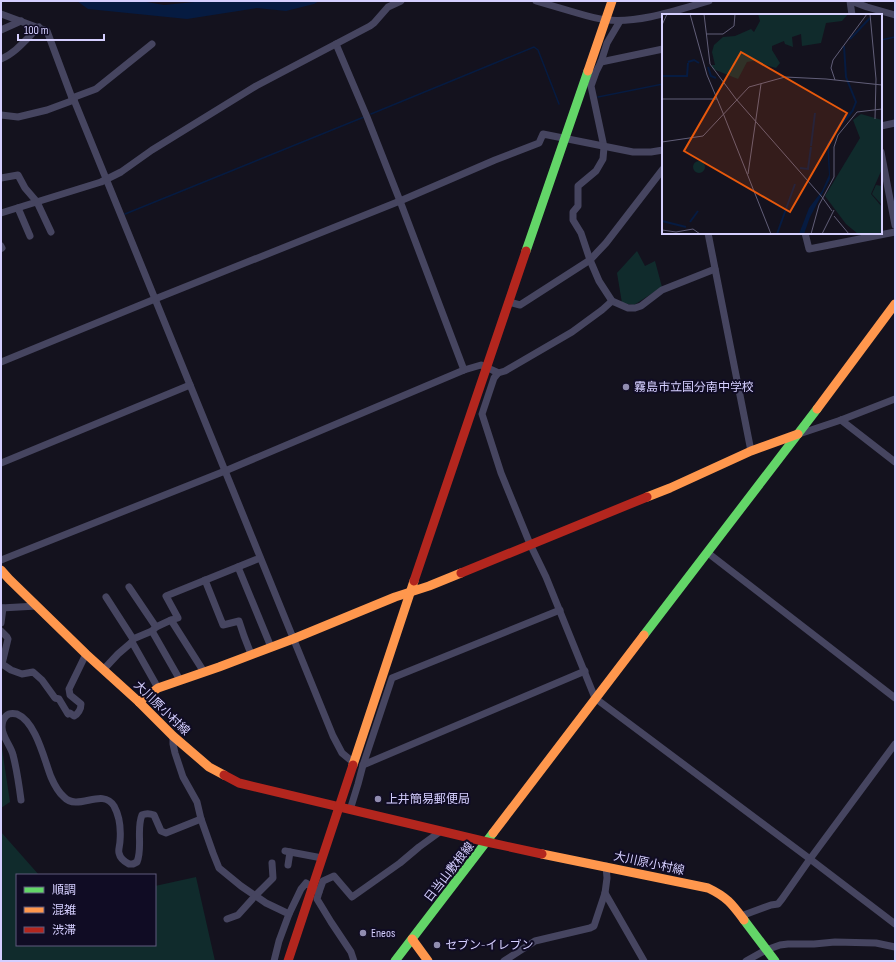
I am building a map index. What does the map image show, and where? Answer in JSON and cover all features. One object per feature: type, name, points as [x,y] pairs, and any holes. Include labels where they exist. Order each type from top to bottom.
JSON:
[{"type":"main road","points":[[288,961],[316,889],[322,858],[339,808],[358,764],[410,592],[612,1]]},
{"type":"main road","points":[[487,842],[595,698],[708,553],[895,304]]},
{"type":"main road","points":[[139,702],[158,688],[293,639],[387,600],[429,586],[670,488],[751,451],[798,434]]},
{"type":"main road","name":"大川原小村線","points":[[1,570],[86,654],[139,702],[173,736],[215,772],[239,783],[339,808]]},
{"type":"main road","name":"日当山敷根線","points":[[339,808],[487,842],[395,961]]},
{"type":"main road","name":"大川原小村線","points":[[487,842],[708,888],[719,893],[730,902],[775,961]]},
{"type":"main road","points":[[412,939],[428,961]]},
{"type":"street","points":[[1,213],[106,180],[256,86],[370,26],[388,7],[401,1]]},
{"type":"street","points":[[536,1],[606,20],[634,20],[668,13],[709,1]]},
{"type":"street","points":[[852,14],[850,1],[895,15]]},
{"type":"street","points":[[1,14],[47,30],[73,99],[293,639],[339,748],[342,753],[358,764]]},
{"type":"street","points":[[620,20],[607,43],[591,86],[604,147],[603,159],[596,171],[578,186],[578,206],[573,212],[573,220],[581,233],[599,281],[612,301],[628,308],[640,306],[662,290],[715,269]]},
{"type":"street","points":[[1,30],[21,21]]},
{"type":"street","points":[[1,59],[11,53],[39,28]]},
{"type":"street","points":[[1,115],[18,117],[47,110],[96,89],[152,44]]},
{"type":"street","points":[[336,44],[400,201],[464,370]]},
{"type":"street","points":[[601,62],[662,49]]},
{"type":"street","points":[[882,126],[895,123]]},
{"type":"street","points":[[1,362],[400,201],[495,160],[539,143],[543,134],[633,152],[662,150]]},
{"type":"street","points":[[882,157],[895,225]]},
{"type":"street","points":[[509,302],[520,305],[590,260],[606,243],[662,170]]},
{"type":"street","points":[[1,178],[18,174],[25,188],[38,202],[51,232]]},
{"type":"street","points":[[18,208],[30,236]]},
{"type":"street","points":[[806,234],[808,249],[895,232]]},
{"type":"street","points":[[708,234],[751,451]]},
{"type":"street","points":[[612,301],[572,332],[505,371],[498,373],[494,378],[482,414],[501,473],[530,544],[560,610],[595,698],[810,858],[895,924]]},
{"type":"street","points":[[1,560],[225,471],[464,370],[481,365],[498,373]]},
{"type":"street","points":[[1,463],[190,385]]},
{"type":"street","points":[[798,434],[895,399]]},
{"type":"street","points":[[840,420],[895,462]]},
{"type":"street","points":[[708,553],[895,698]]},
{"type":"street","points":[[104,670],[132,641],[171,620],[178,618],[166,596],[260,558]]},
{"type":"street","points":[[238,567],[271,647]]},
{"type":"street","points":[[205,580],[223,625],[239,621],[252,654]]},
{"type":"street","points":[[129,587],[154,629],[180,680]]},
{"type":"street","points":[[106,597],[158,688]]},
{"type":"street","points":[[1,623],[2,608],[37,606]]},
{"type":"street","points":[[350,810],[358,784],[358,764],[392,678],[560,610]]},
{"type":"street","points":[[171,620],[204,672]]},
{"type":"street","points":[[1,632],[8,639],[2,664],[11,670],[22,674],[33,672],[42,680],[55,698],[59,699],[68,714],[70,713],[74,716],[77,715],[81,704],[70,695],[69,689],[86,654]]},
{"type":"street","points":[[358,764],[585,671]]},
{"type":"street","points":[[21,800],[13,754],[3,734],[2,727],[4,718],[8,714],[12,713],[23,718],[29,724],[39,744],[52,778],[59,792],[64,798],[75,803],[95,799],[107,800],[113,805],[120,823],[119,854],[121,858],[129,864],[137,862],[139,858],[140,822],[142,815],[149,813],[154,815],[161,831],[166,834],[202,819]]},
{"type":"street","points":[[173,736],[175,753],[183,777],[197,802],[214,857],[219,868],[255,896],[289,914]]},
{"type":"street","points":[[741,916],[778,904],[788,892],[810,858],[895,744]]},
{"type":"street","points":[[354,961],[351,952],[330,922],[317,899],[316,889],[323,881],[334,876],[352,897],[400,863],[441,831]]},
{"type":"street","points":[[288,865],[287,852],[322,858]]},
{"type":"street","points":[[227,919],[238,915],[274,878],[271,866]]},
{"type":"street","points":[[504,961],[535,942],[594,926],[605,893],[608,878],[606,866]]},
{"type":"street","points":[[274,961],[279,941],[289,914],[301,889],[306,883],[316,889]]},
{"type":"street","points":[[605,893],[644,961]]},
{"type":"street","points":[[746,961],[766,950],[788,944],[835,942],[876,943],[895,947]]},
{"type":"green space","points":[[637,251],[645,266],[655,261],[662,287],[634,305],[622,303],[617,273]]},
{"type":"green space","points":[[1,742],[10,802],[1,808]]},
{"type":"green space","points":[[1,832],[38,874],[16,874],[16,946],[156,946],[156,886],[196,877],[215,961],[1,961]]},
{"type":"water","points":[[77,1],[141,1],[164,5],[204,1],[319,1],[314,4],[286,11],[257,8],[187,19],[88,9]]},
{"type":"waterway","points":[[882,40],[895,37]]},
{"type":"waterway","points":[[371,114],[534,47],[538,50],[559,104]]},
{"type":"waterway","points":[[598,97],[662,84]]},
{"type":"waterway","points":[[125,214],[364,117]]},
{"type":"traffic: fast","points":[[526,251],[588,71]]},
{"type":"traffic: fast","points":[[644,635],[817,409]]},
{"type":"traffic: fast","points":[[395,961],[493,833]]},
{"type":"traffic: fast","points":[[744,920],[775,961]]},
{"type":"traffic: slow","points":[[588,71],[612,1]]},
{"type":"traffic: slow","points":[[817,409],[895,304]]},
{"type":"traffic: slow","points":[[647,497],[751,451],[798,434]]},
{"type":"traffic: slow","points":[[1,570],[86,654],[139,702],[173,736],[209,767],[224,775]]},
{"type":"traffic: slow","points":[[139,702],[158,688],[293,639],[395,597],[429,586],[461,573]]},
{"type":"traffic: slow","points":[[353,765],[414,581]]},
{"type":"traffic: slow","points":[[493,833],[644,635]]},
{"type":"traffic: slow","points":[[542,854],[708,888],[729,901],[744,920]]},
{"type":"traffic: slow","points":[[412,939],[428,961]]},
{"type":"traffic: jam","points":[[414,581],[526,251]]},
{"type":"traffic: jam","points":[[461,573],[647,497]]},
{"type":"traffic: jam","points":[[288,961],[353,765]]},
{"type":"traffic: jam","points":[[224,775],[239,783],[542,854]]},
{"type":"place","name":"霧島市立国分南中学校","points":[[626,387]]},
{"type":"place","name":"上井簡易郵便局","points":[[378,799]]},
{"type":"place","name":"Eneos","points":[[363,933]]},
{"type":"place","name":"セブン-イレブン","points":[[437,945]]}]
